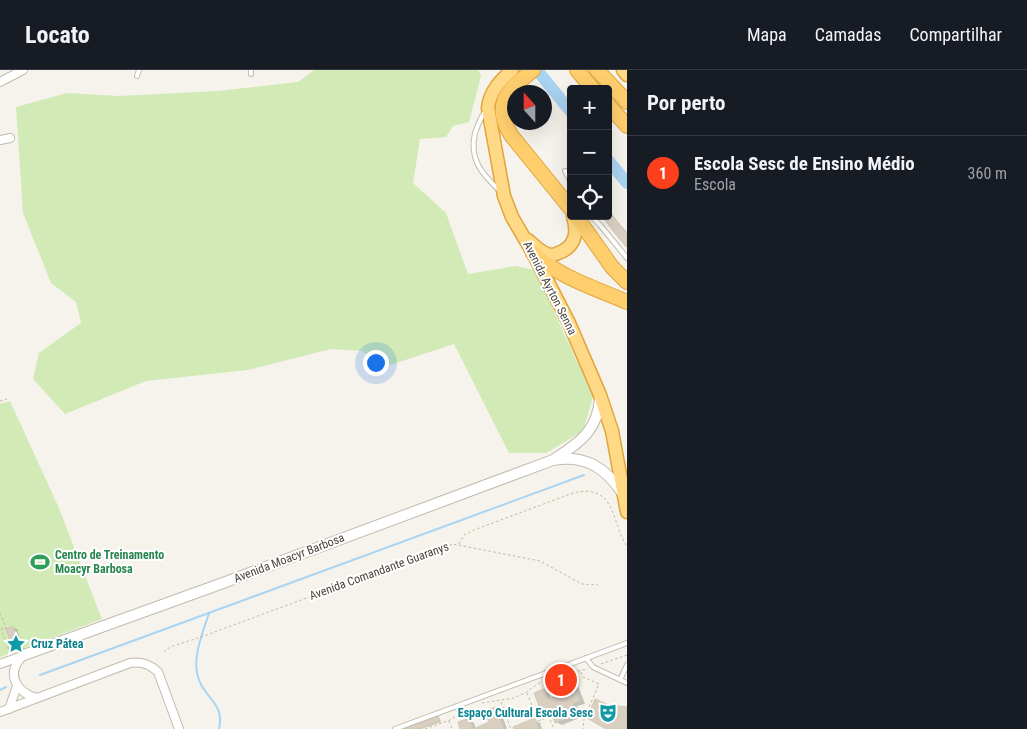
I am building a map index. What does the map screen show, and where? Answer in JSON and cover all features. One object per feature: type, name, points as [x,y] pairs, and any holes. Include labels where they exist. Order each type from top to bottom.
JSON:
[{"type":"highway","name":"Avenida Ayrton Senna","points":[[512,70],[501,80],[492,93],[504,196],[512,217],[569,323],[600,395],[612,431],[627,512]]},
{"type":"highway","points":[[533,70],[512,88],[495,107],[511,135],[567,199]]},
{"type":"highway","points":[[577,70],[590,85]]},
{"type":"highway","points":[[597,70],[627,102]]},
{"type":"highway","points":[[623,70],[627,75]]},
{"type":"highway","points":[[612,109],[626,125]]},
{"type":"highway","points":[[523,235],[546,253],[552,255],[571,245],[575,240],[575,220]]},
{"type":"highway","points":[[578,220],[612,267],[627,282]]},
{"type":"highway","points":[[533,253],[553,269],[627,302]]},
{"type":"street","points":[[0,82],[23,70]]},
{"type":"street","points":[[0,140],[10,138]]},
{"type":"street","name":"Avenida Moacyr Barbosa","points":[[553,460],[588,434],[596,420],[600,395]]},
{"type":"street","name":"Avenida Moacyr Barbosa","points":[[0,664],[553,460],[569,458],[593,464],[609,475],[623,494]]},
{"type":"street","points":[[24,655],[14,669],[14,678],[18,686],[26,694],[37,698]]},
{"type":"street","points":[[0,712],[130,664],[144,663],[158,672],[179,729]]},
{"type":"street","points":[[9,709],[18,686]]},
{"type":"lane","points":[[137,76],[139,70]]},
{"type":"lane","points":[[495,107],[481,116],[472,146],[474,155],[482,170],[504,196]]},
{"type":"lane","points":[[566,170],[568,175]]},
{"type":"lane","points":[[595,220],[627,258]]},
{"type":"lane","points":[[394,729],[627,643]]},
{"type":"lane","points":[[586,658],[592,667],[627,683]]},
{"type":"lane","points":[[620,680],[627,665]]},
{"type":"path","points":[[0,401],[7,399]]},
{"type":"path","points":[[458,544],[464,535],[474,530],[573,493],[585,491],[597,493],[606,499],[622,540],[627,547]]},
{"type":"path","name":"Avenida Comandante Guaranys","points":[[164,652],[170,647],[202,637],[451,544],[540,561],[582,584],[598,585]]},
{"type":"path","points":[[0,613],[6,628],[1,629],[10,653]]},
{"type":"path","points":[[557,675],[581,671],[627,655]]},
{"type":"path","points":[[579,729],[583,728],[584,719],[599,684],[583,677],[581,671]]},
{"type":"path","points":[[480,704],[514,698],[527,692],[543,680]]},
{"type":"path","points":[[527,692],[538,721],[549,717],[554,729]]},
{"type":"path","points":[[500,701],[511,729]]},
{"type":"path","points":[[425,729],[449,720],[468,708]]},
{"type":"path","points":[[449,720],[452,729]]},
{"type":"green space","points":[[314,70],[478,70],[481,76],[469,122],[453,126],[446,137],[420,139],[413,183],[446,213],[468,274],[516,266],[535,270],[593,397],[583,431],[546,453],[509,453],[454,344],[378,369],[363,351],[331,349],[248,370],[146,381],[65,414],[33,379],[39,353],[81,323],[76,302],[51,283],[23,213],[16,107],[67,93],[119,96],[218,91],[298,82]]},
{"type":"green space","name":"Centro de Treinamento Moacyr Barbosa","points":[[10,401],[58,506],[102,619],[0,657],[0,404]]},
{"type":"building","points":[[612,215],[627,234],[626,247],[605,220],[612,220]]},
{"type":"building","points":[[13,626],[17,637],[10,640],[6,629]]},
{"type":"building","points":[[571,679],[580,701],[573,704],[577,714],[555,723],[551,712],[543,715],[534,693],[544,689],[548,699],[565,693],[561,683]]},
{"type":"building","name":"Espaço Cultural Escola Sesc","points":[[595,699],[609,705],[627,707],[627,729],[606,729],[587,718]]},
{"type":"building","points":[[495,707],[504,729],[473,729],[489,722],[484,712]]},
{"type":"building","points":[[438,716],[440,721],[419,729],[404,729]]},
{"type":"building","points":[[469,718],[473,729],[460,729],[458,722]]},
{"type":"building","points":[[535,718],[539,729],[514,729],[513,727]]},
{"type":"waterway","points":[[537,70],[567,107]]},
{"type":"waterway","points":[[612,165],[627,183]]},
{"type":"waterway","points":[[40,675],[584,475]]},
{"type":"waterway","points":[[209,613],[196,661],[201,684],[217,706],[220,720],[219,729]]},
{"type":"waterway","points":[[0,690],[6,687]]},
{"type":"place","name":"Centro de Treinamento Moacyr Barbosa","points":[[40,562]]},
{"type":"place","name":"Cruz Pátea","points":[[16,644]]},
{"type":"place","name":"Escola Sesc de Ensino Médio","points":[[561,680]]},
{"type":"place","name":"Espaço Cultural Escola Sesc","points":[[608,713]]}]
